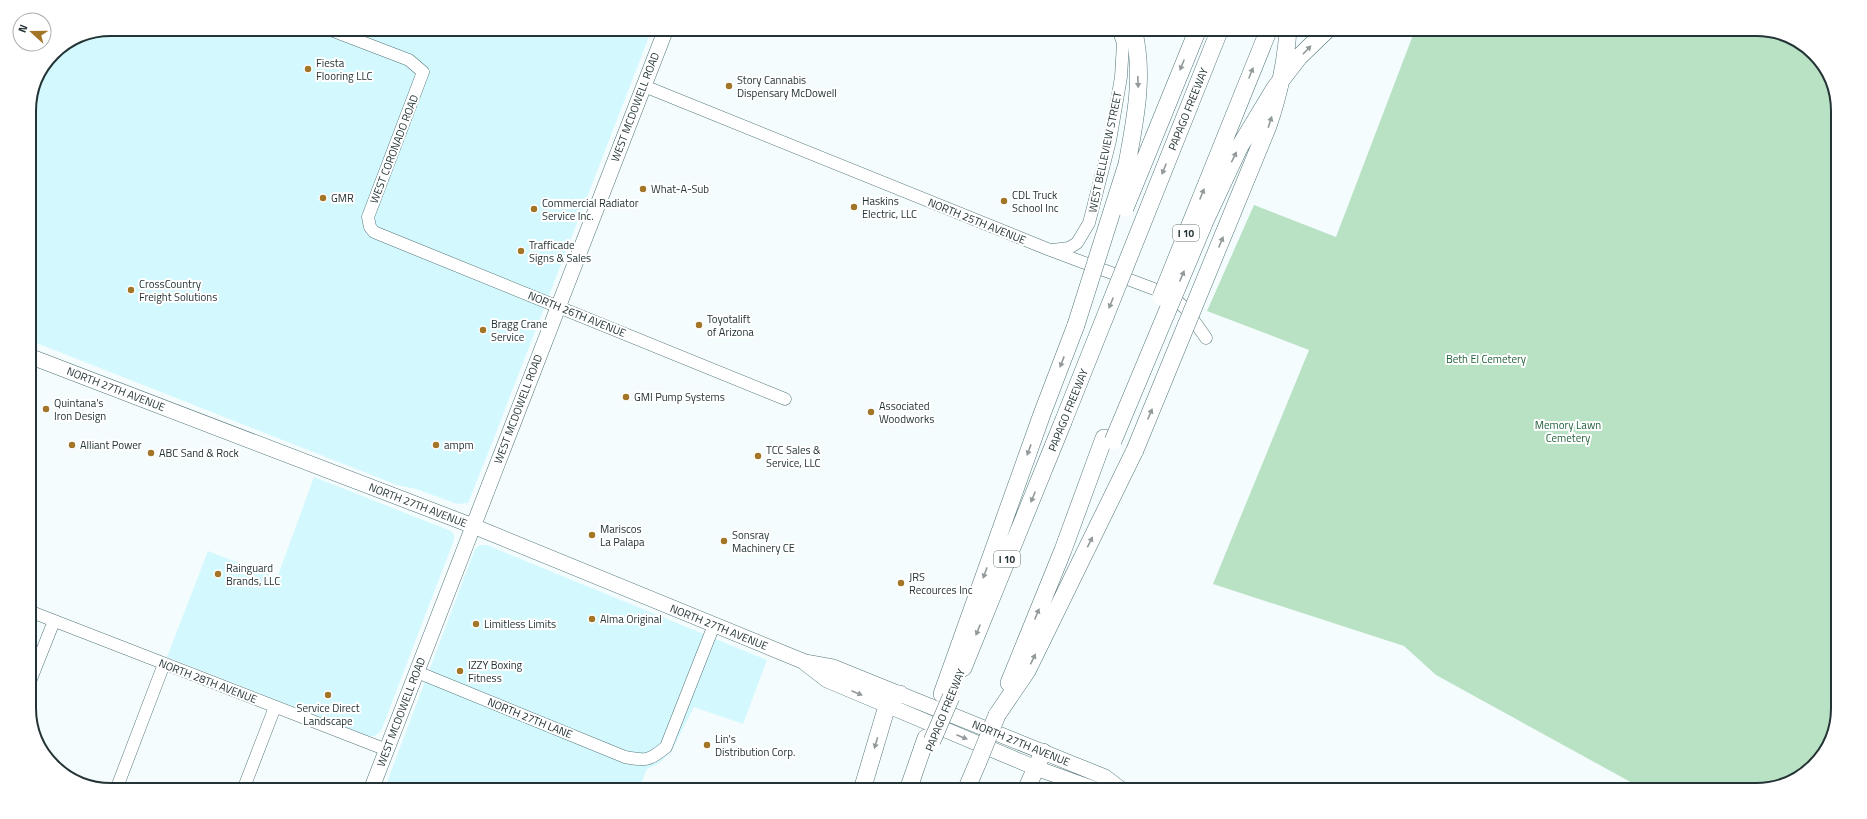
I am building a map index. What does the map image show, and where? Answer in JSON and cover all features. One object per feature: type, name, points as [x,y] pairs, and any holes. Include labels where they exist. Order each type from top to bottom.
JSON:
[{"type":"highway","points":[[1134,36],[1138,64],[1134,167]]},
{"type":"highway","points":[[946,695],[1042,414],[1134,167],[1195,36]]},
{"type":"highway","name":"PAPAGO FREEWAY","points":[[914,783],[946,695],[1063,422],[1217,36]]},
{"type":"highway","name":"I 10","points":[[969,783],[1109,440],[1265,36]]},
{"type":"highway","points":[[997,715],[1027,671],[1135,450],[1268,126],[1280,91],[1287,51],[1288,36]]},
{"type":"highway","points":[[1109,440],[1205,221],[1240,146],[1279,82],[1299,58],[1321,36]]},
{"type":"highway","points":[[864,783],[888,706],[892,699],[900,694]]},
{"type":"highway","points":[[911,783],[929,740]]},
{"type":"highway","points":[[1029,783],[1043,752]]},
{"type":"main road","name":"WEST MCDOWELL ROAD","points":[[374,783],[663,36]]},
{"type":"main road","name":"NORTH 27TH AVENUE","points":[[36,359],[473,526],[804,662],[833,666],[1105,777],[1113,783]]},
{"type":"main road","name":"NORTH 27TH AVENUE","points":[[804,662],[827,680],[1036,768],[1078,783]]},
{"type":"street","name":"WEST CORONADO ROAD","points":[[346,36],[409,60],[423,72],[368,217],[370,227]]},
{"type":"street","name":"WEST BELLEVIEW STREET","points":[[1050,250],[1069,248],[1078,242],[1089,223],[1110,141],[1121,77],[1123,43],[1120,36]]},
{"type":"street","name":"NORTH 25TH AVENUE","points":[[644,86],[1050,250],[1170,295],[1185,308],[1206,338]]},
{"type":"street","name":"NORTH 26TH AVENUE","points":[[370,227],[374,232],[785,399]]},
{"type":"street","name":"NORTH 28TH AVENUE","points":[[36,614],[387,750]]},
{"type":"street","points":[[36,666],[54,621]]},
{"type":"street","name":"NORTH 27TH LANE","points":[[417,672],[625,757],[644,761],[656,755],[666,747],[714,625]]},
{"type":"street","points":[[119,783],[164,664]]},
{"type":"street","points":[[246,783],[275,707]]},
{"type":"shaded area","points":[[111,36],[649,36],[468,503],[457,504],[416,489],[397,485],[36,343],[36,106],[42,82],[51,65],[61,55],[73,46],[87,40],[96,37]]},
{"type":"shaded area","points":[[314,477],[451,531],[454,535],[454,540],[381,731],[375,736],[368,736],[167,657],[208,551],[277,578]]},
{"type":"shaded area","points":[[480,545],[487,545],[767,660],[743,724],[694,707],[671,752],[659,763],[647,769],[641,783],[387,783],[475,549]]},
{"type":"green space","name":"Memory Lawn Cemetery","points":[[1413,36],[1761,36],[1771,37],[1785,42],[1798,49],[1812,61],[1827,87],[1831,106],[1831,708],[1830,723],[1821,746],[1816,754],[1802,768],[1771,782],[1632,783],[1436,675],[1404,646],[1213,584],[1309,350],[1207,311],[1254,205],[1336,237]]},
{"type":"place","name":"Fiesta Flooring LLC","points":[[308,69]]},
{"type":"place","name":"Story Cannabis Dispensary McDowell","points":[[729,86]]},
{"type":"place","name":"What-A-Sub","points":[[643,189]]},
{"type":"place","name":"GMR","points":[[323,198]]},
{"type":"place","name":"CDL Truck School Inc","points":[[1004,201]]},
{"type":"place","name":"Haskins Electric, LLC","points":[[854,207]]},
{"type":"place","name":"Commercial Radiator Service Inc.","points":[[534,209]]},
{"type":"place","name":"Trafficade Signs & Sales","points":[[521,251]]},
{"type":"place","name":"CrossCountry Freight Solutions","points":[[131,290]]},
{"type":"place","name":"Toyotalift of Arizona","points":[[699,325]]},
{"type":"place","name":"Bragg Crane Service","points":[[483,330]]},
{"type":"place","name":"GMI Pump Systems","points":[[626,397]]},
{"type":"place","name":"Quintana's Iron Design","points":[[46,409]]},
{"type":"place","name":"Associated Woodworks","points":[[871,412]]},
{"type":"place","name":"Alliant Power","points":[[72,445]]},
{"type":"place","name":"ampm","points":[[436,445]]},
{"type":"place","name":"ABC Sand & Rock","points":[[151,453]]},
{"type":"place","name":"TCC Sales & Service, LLC","points":[[758,456]]},
{"type":"place","name":"Mariscos La Palapa","points":[[592,535]]},
{"type":"place","name":"Sonsray Machinery CE","points":[[724,541]]},
{"type":"place","name":"Rainguard Brands, LLC","points":[[218,574]]},
{"type":"place","name":"JRS Recources Inc","points":[[901,583]]},
{"type":"place","name":"Alma Original","points":[[592,619]]},
{"type":"place","name":"Limitless Limits","points":[[476,624]]},
{"type":"place","name":"IZZY Boxing Fitness","points":[[460,671]]},
{"type":"place","name":"Service Direct Landscape","points":[[328,695]]},
{"type":"place","name":"Lin's Distribution Corp.","points":[[707,745]]},
{"type":"park label","name":"Beth El Cemetery","points":[[1486,359]]}]
